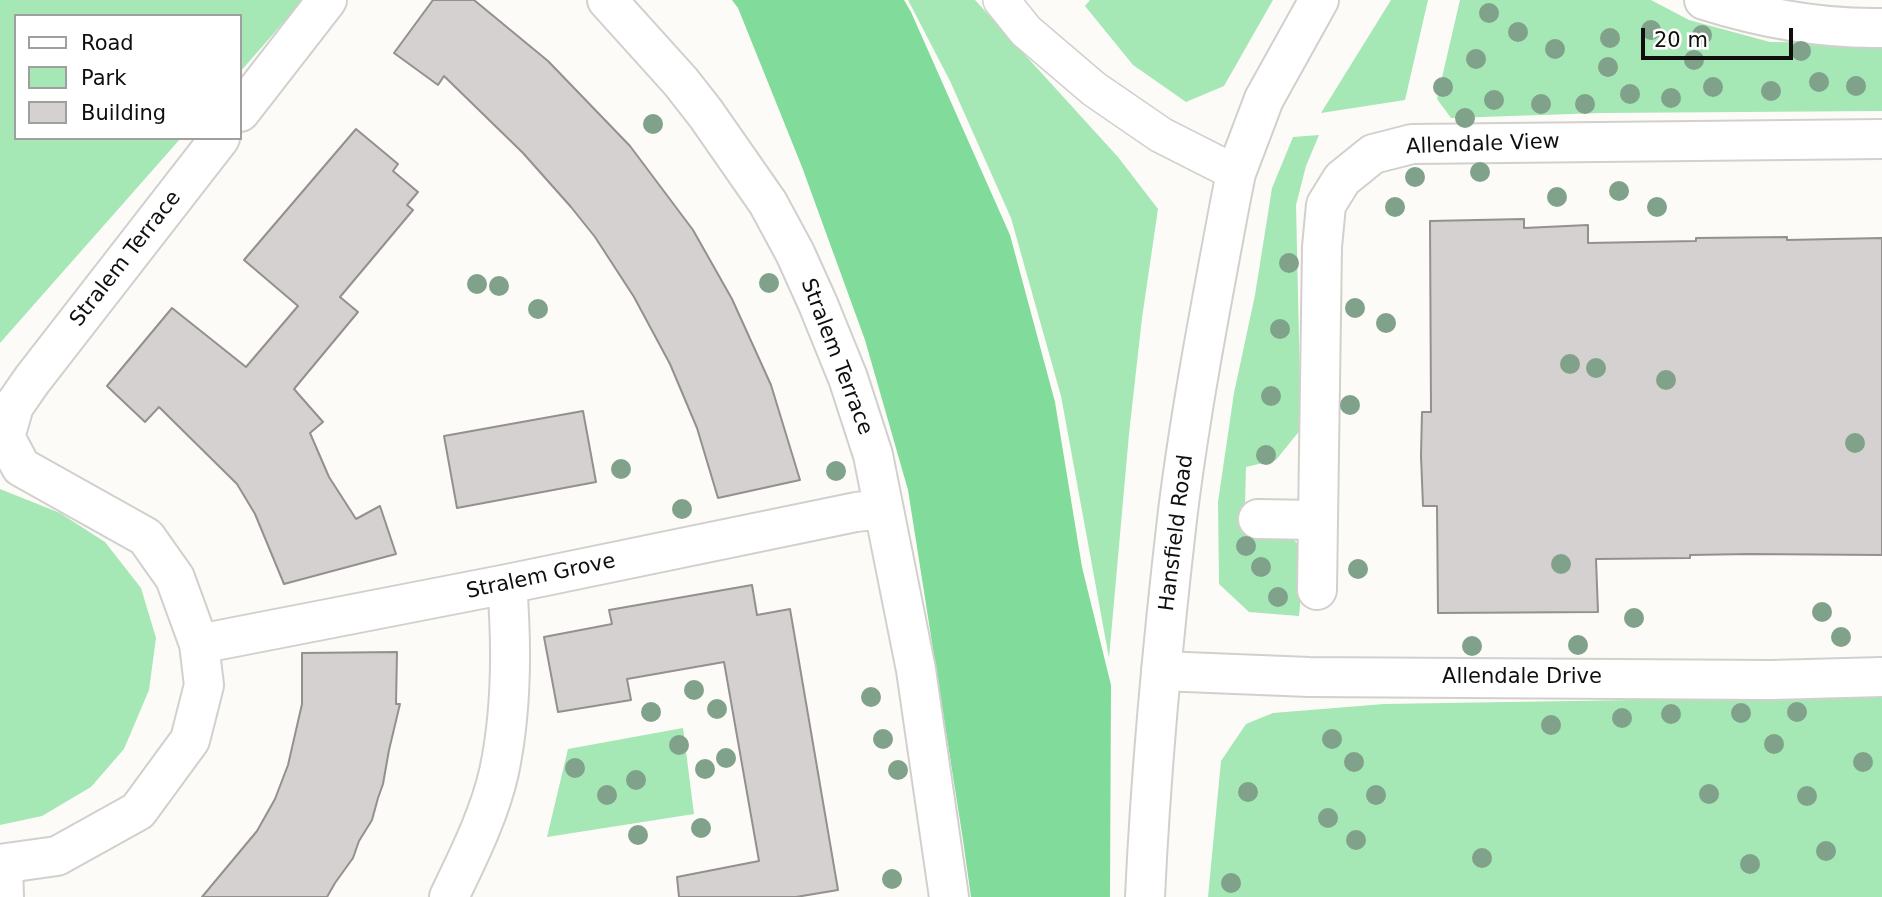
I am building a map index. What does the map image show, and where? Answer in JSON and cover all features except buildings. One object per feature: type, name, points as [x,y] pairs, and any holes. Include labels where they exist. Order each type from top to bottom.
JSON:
[{"type":"street","points":[[242,109],[327,0]]},
{"type":"street","name":"Stralem Terrace","points":[[607,0],[681,82],[768,203],[818,304],[848,378],[873,455],[916,670],[949,897]]},
{"type":"street","points":[[1001,0],[1026,31],[1094,89],[1161,135],[1236,173]]},
{"type":"street","name":"Hansfield Road","points":[[1145,897],[1161,671],[1178,511],[1236,173],[1264,99],[1319,0]]},
{"type":"street","points":[[1704,0],[1806,23],[1882,28]]},
{"type":"street","name":"Allendale View","points":[[1317,590],[1322,247],[1326,205],[1342,179],[1373,154],[1412,144],[1882,139]]},
{"type":"street","name":"Stralem Terrace","points":[[199,644],[175,578],[146,537],[21,467],[5,437],[14,406],[32,380],[218,140]]},
{"type":"street","name":"Stralem Grove","points":[[199,644],[856,512],[883,509]]},
{"type":"street","points":[[1258,520],[1317,520]]},
{"type":"street","points":[[449,897],[479,832],[498,773],[509,685],[510,630],[506,584]]},
{"type":"street","points":[[2,875],[57,856],[138,811],[190,740],[204,685],[199,644]]},
{"type":"street","name":"Allendale Drive","points":[[1161,671],[1309,677],[1770,680],[1882,677]]},
{"type":"green space","points":[[0,0],[303,0],[242,70],[242,14],[14,14],[14,140],[179,140],[0,343]]},
{"type":"green space","points":[[732,0],[904,0],[1010,235],[1055,402],[1082,567],[1111,685],[1110,897],[971,897],[908,490],[865,340],[802,167],[738,8]]},
{"type":"green space","points":[[908,0],[975,0],[1118,157],[1158,209],[1129,434],[1109,658],[1061,396],[1011,218],[950,81]]},
{"type":"green space","points":[[1090,0],[1273,0],[1224,86],[1186,102],[1133,65],[1085,6]]},
{"type":"green space","points":[[1391,0],[1428,0],[1405,100],[1321,113]]},
{"type":"green space","points":[[1460,0],[1651,0],[1689,20],[1770,42],[1882,43],[1882,111],[1601,113],[1451,118],[1437,99]]},
{"type":"green space","points":[[1319,135],[1306,166],[1296,205],[1301,429],[1276,460],[1246,467],[1245,505],[1283,526],[1299,546],[1303,573],[1299,616],[1249,612],[1219,584],[1218,502],[1234,393],[1255,295],[1272,188],[1293,137]]},
{"type":"green space","points":[[0,489],[60,513],[105,542],[141,588],[156,638],[149,690],[124,749],[91,787],[42,816],[0,825]]},
{"type":"green space","points":[[1882,696],[1882,897],[1208,897],[1221,761],[1246,724],[1273,713],[1384,704]]},
{"type":"green space","points":[[683,728],[694,814],[547,837],[568,749]]}]
